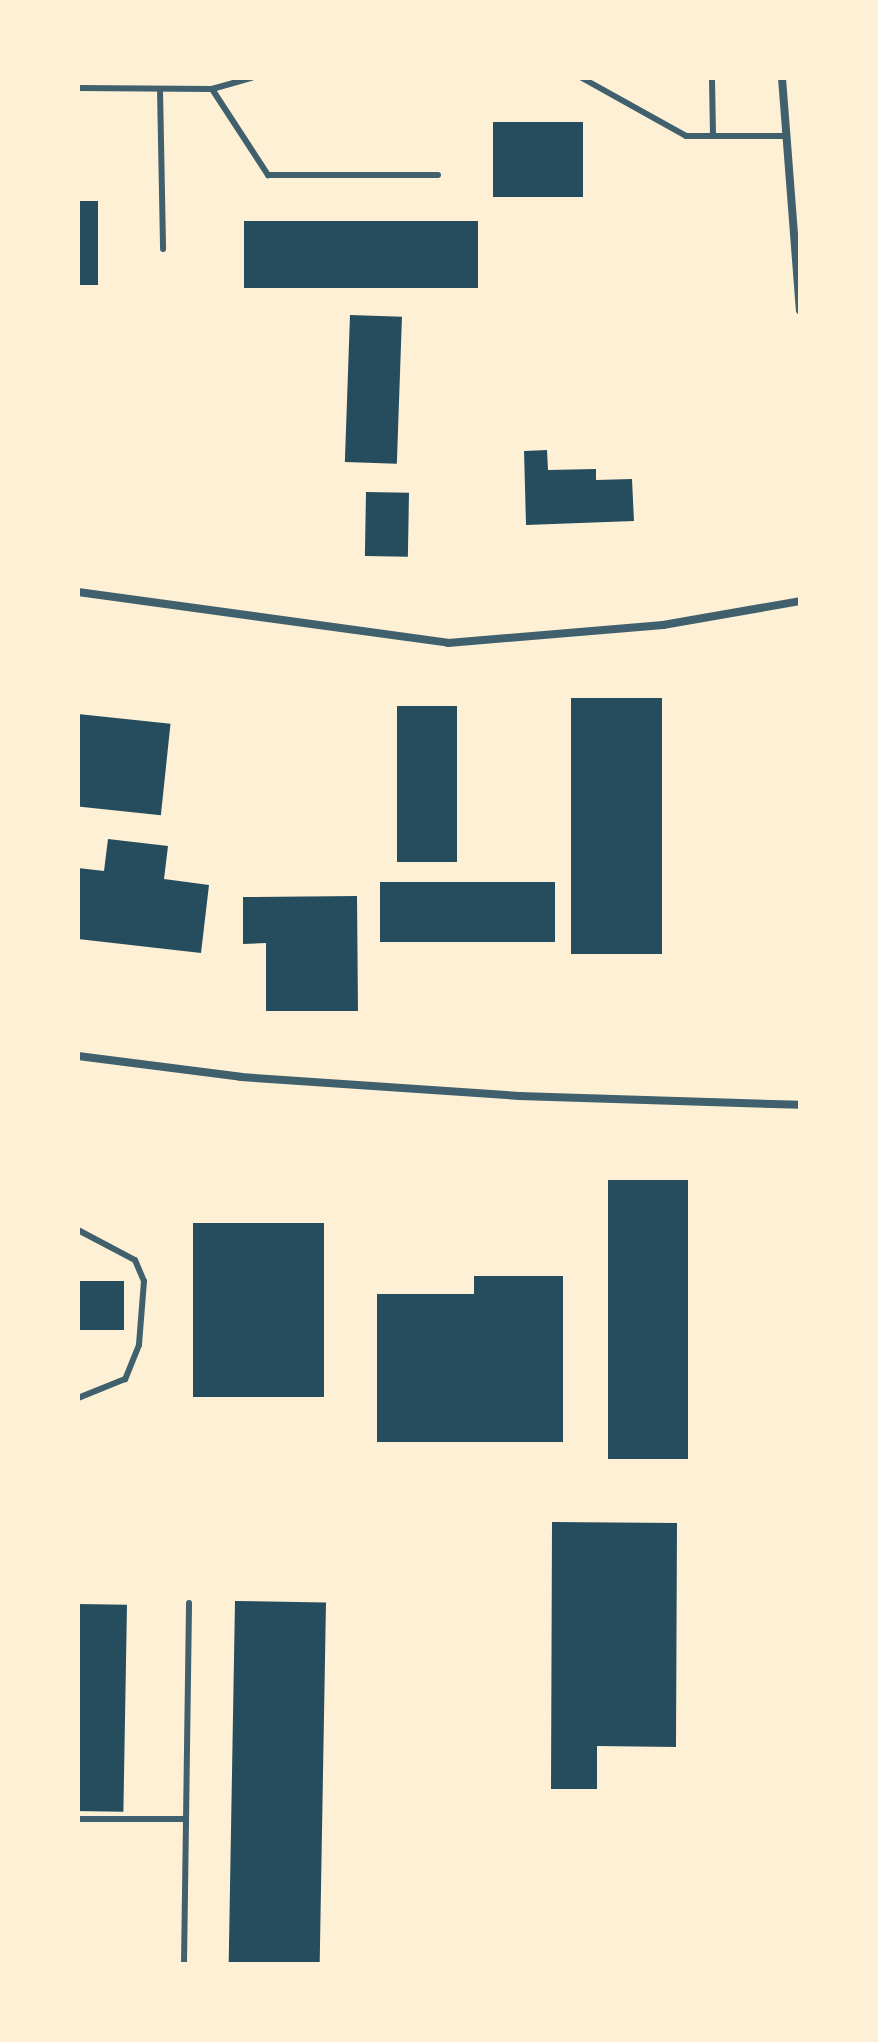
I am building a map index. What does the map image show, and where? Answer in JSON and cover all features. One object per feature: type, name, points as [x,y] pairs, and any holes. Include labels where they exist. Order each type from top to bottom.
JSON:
[{"type":"street","points":[[782,78],[800,310]]},
{"type":"street","points":[[78,592],[448,643],[663,625],[800,601]]},
{"type":"street","points":[[78,1056],[241,1077],[503,1095],[800,1105]]},
{"type":"lane","points":[[78,88],[212,89],[251,78]]},
{"type":"lane","points":[[582,78],[686,136],[787,136]]},
{"type":"lane","points":[[712,78],[713,136]]},
{"type":"lane","points":[[160,89],[163,249]]},
{"type":"lane","points":[[212,89],[268,175],[438,175]]},
{"type":"lane","points":[[78,1230],[135,1260],[144,1281],[139,1345],[125,1379],[78,1398]]},
{"type":"lane","points":[[184,1964],[189,1603]]},
{"type":"lane","points":[[78,1819],[186,1819]]},
{"type":"building","points":[[493,122],[583,122],[583,197],[493,197]]},
{"type":"building","points":[[78,201],[98,201],[98,285],[78,285]]},
{"type":"building","points":[[244,221],[478,221],[478,288],[244,288]]},
{"type":"building","points":[[350,315],[402,317],[397,464],[345,462]]},
{"type":"building","points":[[547,450],[548,470],[596,469],[596,480],[632,479],[634,521],[526,525],[524,451]]},
{"type":"building","points":[[366,492],[409,493],[408,557],[365,556]]},
{"type":"building","points":[[571,698],[662,698],[662,954],[571,954]]},
{"type":"building","points":[[397,706],[457,706],[457,862],[397,862]]},
{"type":"building","points":[[78,714],[170,724],[161,815],[78,807]]},
{"type":"building","points":[[108,839],[168,846],[164,879],[209,885],[201,953],[78,939],[78,868],[104,871]]},
{"type":"building","points":[[380,882],[555,882],[555,942],[380,942]]},
{"type":"building","points":[[357,896],[358,1011],[266,1011],[266,943],[243,944],[243,897]]},
{"type":"building","points":[[608,1180],[688,1180],[688,1459],[608,1459]]},
{"type":"building","points":[[193,1223],[324,1223],[324,1397],[193,1397]]},
{"type":"building","points":[[474,1276],[563,1276],[563,1442],[377,1442],[377,1294],[474,1294]]},
{"type":"building","points":[[78,1281],[124,1281],[124,1330],[78,1330]]},
{"type":"building","points":[[552,1522],[677,1523],[676,1747],[597,1746],[597,1789],[551,1789]]},
{"type":"building","points":[[235,1601],[326,1603],[320,1964],[229,1964]]},
{"type":"building","points":[[78,1604],[127,1605],[123,1812],[78,1811]]}]
